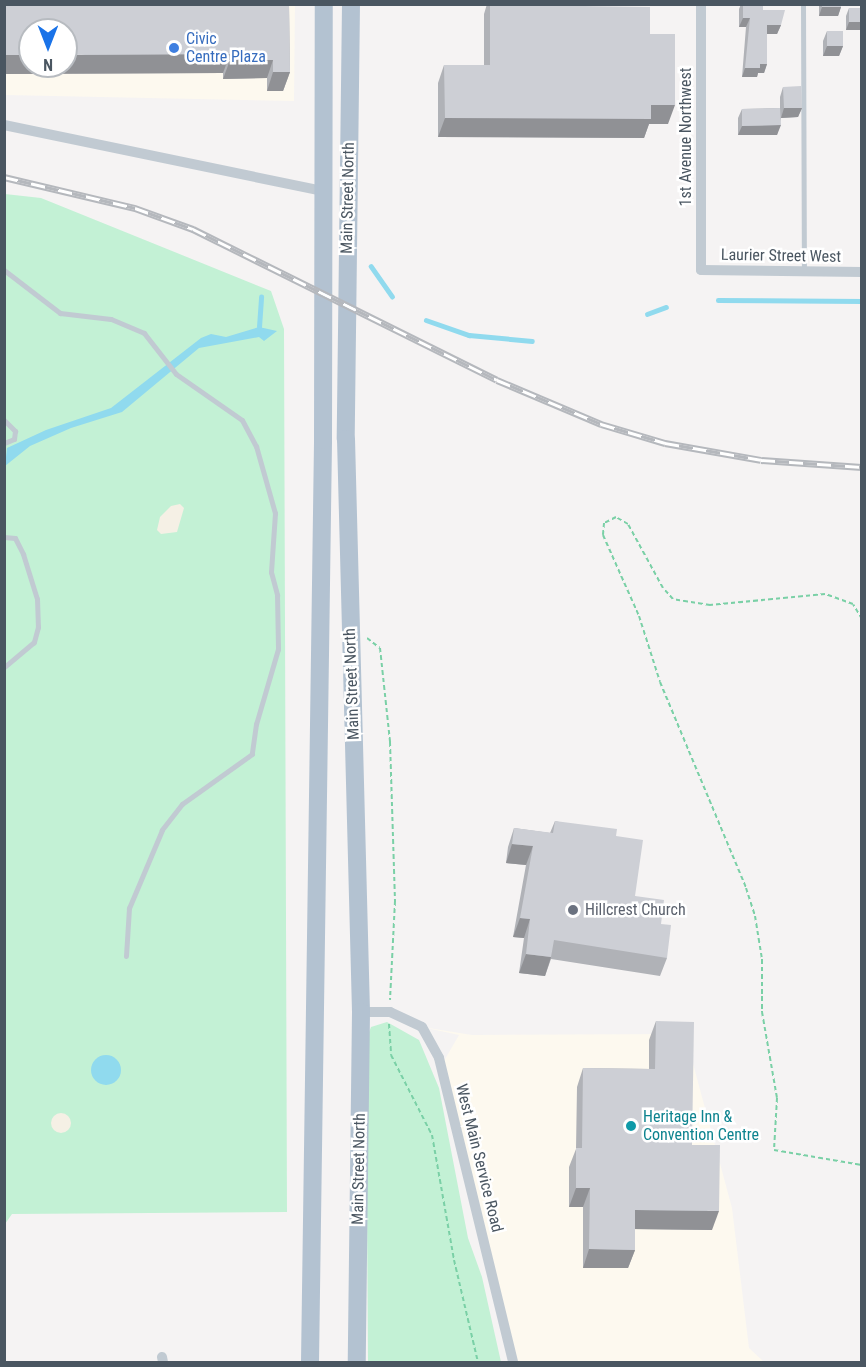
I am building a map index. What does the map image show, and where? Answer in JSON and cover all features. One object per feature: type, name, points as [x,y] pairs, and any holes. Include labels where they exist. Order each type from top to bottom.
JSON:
[{"type":"main road","name":"Main Street North","points":[[310,1362],[323,440],[324,4]]},
{"type":"main road","name":"Main Street North","points":[[351,4],[346,305],[350,625],[361,1012],[357,1362]]},
{"type":"street","name":"1st Avenue Northwest","points":[[701,4],[701,270]]},
{"type":"street","points":[[4,125],[322,191]]},
{"type":"street","name":"Laurier Street West","points":[[701,270],[861,272]]},
{"type":"street","name":"West Main Service Road","points":[[361,1012],[390,1012],[422,1027],[439,1058],[513,1362]]},
{"type":"lane","points":[[803,4],[804,272]]},
{"type":"lane","points":[[4,270],[60,313],[111,320],[144,333],[176,374],[242,420],[256,446],[275,513],[271,572],[277,595],[278,650],[256,724],[252,754],[182,804],[162,830],[129,908],[126,956]]},
{"type":"lane","points":[[4,420],[15,431],[14,439],[4,443]]},
{"type":"lane","points":[[4,537],[15,538],[20,547],[36,599],[38,627],[34,642],[4,667]]},
{"type":"path","points":[[861,619],[853,604],[825,594],[720,604],[673,599],[663,588],[628,524],[616,518],[604,523],[603,535],[639,616],[660,682],[747,888],[762,959],[762,1012],[777,1098],[774,1150],[861,1166]]},
{"type":"path","points":[[350,625],[380,648],[387,699],[395,850],[390,1012],[391,1055],[432,1135],[454,1260],[478,1362]]},
{"type":"shaded area","name":"Civic Centre Plaza","points":[[5,5],[295,5],[294,101],[5,95]]},
{"type":"shaded area","points":[[422,1027],[472,1035],[685,1034],[732,1208],[749,1348],[764,1362],[513,1362],[441,1066],[459,1035]]},
{"type":"green space","points":[[5,194],[41,198],[271,291],[284,329],[287,1212],[12,1214],[5,1224]]},
{"type":"green space","points":[[387,1022],[419,1040],[439,1088],[468,1238],[482,1277],[501,1362],[368,1362],[366,1040],[371,1027]]},
{"type":"sand","points":[[180,504],[184,508],[177,532],[161,534],[157,530],[160,517],[171,506]]},
{"type":"sand","points":[[61,1113],[68,1116],[71,1123],[68,1130],[61,1133],[54,1130],[51,1123],[54,1116]]},
{"type":"water","points":[[259,327],[277,331],[264,341],[259,337],[199,348],[122,412],[71,428],[30,446],[5,466],[7,448],[46,430],[111,408],[201,338],[211,334],[226,337]]},
{"type":"water","points":[[106,1055],[112,1056],[120,1064],[120,1076],[112,1084],[106,1085],[100,1084],[92,1076],[91,1070],[92,1064],[100,1056]]},
{"type":"building","name":"Civic Centre Plaza","points":[[4,4],[289,4],[290,72],[273,72],[273,60],[230,60],[230,54],[78,55],[78,18],[18,18],[18,55],[4,55]]},
{"type":"building","points":[[490,4],[650,7],[650,34],[675,34],[675,105],[651,105],[651,119],[445,118],[444,65],[490,65]]},
{"type":"building","points":[[743,4],[763,4],[763,10],[785,10],[781,25],[767,25],[767,64],[760,64],[760,68],[745,68],[750,18],[743,18]]},
{"type":"building","points":[[822,4],[841,4],[841,7],[822,7]]},
{"type":"building","points":[[849,8],[861,8],[861,22],[849,22]]},
{"type":"building","points":[[827,31],[843,31],[843,46],[827,46]]},
{"type":"building","points":[[801,86],[802,108],[784,108],[783,87]]},
{"type":"building","points":[[780,108],[781,125],[742,126],[742,109]]},
{"type":"building","name":"Hillcrest Church","points":[[555,821],[617,829],[616,836],[643,840],[635,896],[664,900],[661,924],[671,925],[667,958],[554,940],[551,957],[526,954],[530,919],[520,918],[533,846],[512,844],[514,828],[553,833]]},
{"type":"building","name":"Heritage Inn & Convention Centre","points":[[656,1021],[694,1022],[692,1145],[720,1145],[719,1211],[635,1210],[635,1250],[589,1249],[590,1188],[576,1188],[576,1148],[582,1148],[583,1068],[655,1069]]},
{"type":"waterway","points":[[371,266],[392,296]]},
{"type":"waterway","points":[[259,327],[261,297]]},
{"type":"waterway","points":[[718,300],[862,301]]},
{"type":"waterway","points":[[647,314],[666,307]]},
{"type":"waterway","points":[[426,320],[469,335],[532,341]]},
{"type":"railway","points":[[4,177],[135,208],[193,229],[497,380],[601,424],[665,443],[761,460],[862,467]]},
{"type":"place","name":"Civic Centre Plaza","points":[[174,48]]},
{"type":"place","name":"Hillcrest Church","points":[[573,910]]},
{"type":"place","name":"Heritage Inn & Convention Centre","points":[[631,1126]]}]
